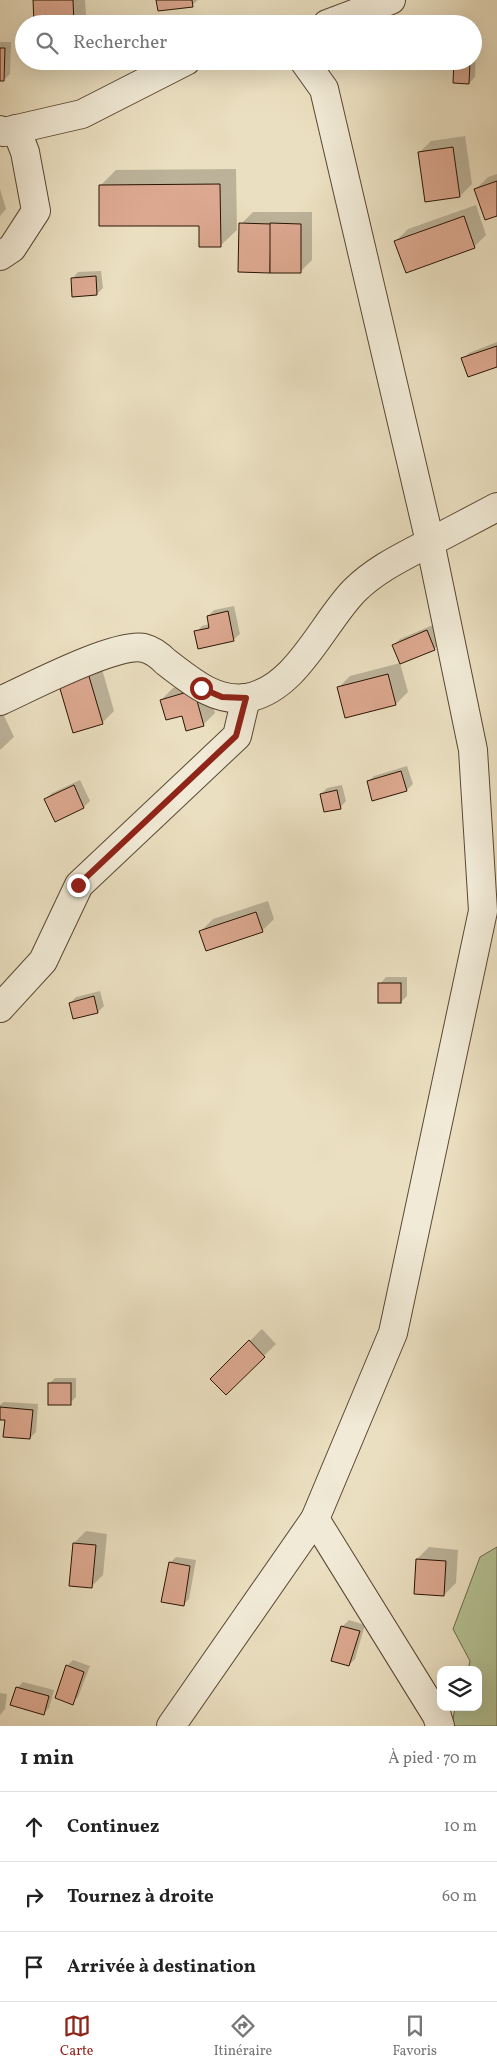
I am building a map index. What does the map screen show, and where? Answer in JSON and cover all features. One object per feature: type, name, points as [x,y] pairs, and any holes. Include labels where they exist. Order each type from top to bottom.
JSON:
[{"type":"street","points":[[351,15],[392,0]]},
{"type":"street","points":[[0,256],[12,248],[36,211],[25,152],[8,130],[82,114],[168,70]]},
{"type":"street","points":[[171,1726],[314,1519],[393,1333],[483,911],[474,750],[430,542],[324,89],[310,70]]},
{"type":"street","points":[[0,701],[101,656],[132,647],[145,648],[156,654],[201,688],[222,697],[246,698],[267,691],[281,682],[295,668],[353,592],[374,573],[497,508]]},
{"type":"street","points":[[0,1008],[43,961],[78,885],[236,736],[246,698]]},
{"type":"street","points":[[314,1519],[432,1708],[440,1726]]},
{"type":"green space","points":[[497,1547],[497,1726],[452,1726],[454,1711],[482,1711],[482,1666],[469,1666],[470,1661],[453,1629],[480,1557]]},
{"type":"building","points":[[33,0],[73,0],[74,15],[34,15]]},
{"type":"building","points":[[156,0],[192,0],[193,7],[158,11]]},
{"type":"building","points":[[0,48],[5,48],[4,81],[0,81]]},
{"type":"building","points":[[454,70],[470,70],[469,84],[453,83]]},
{"type":"building","points":[[453,147],[460,197],[425,202],[418,152]]},
{"type":"building","points":[[497,181],[497,216],[485,220],[474,189]]},
{"type":"building","points":[[220,184],[221,247],[199,247],[199,226],[99,226],[99,185]]},
{"type":"building","points":[[464,216],[475,248],[406,273],[394,241]]},
{"type":"building","points":[[239,223],[271,224],[270,273],[238,272]]},
{"type":"building","points":[[270,223],[301,224],[301,273],[270,273]]},
{"type":"building","points":[[96,276],[97,295],[72,297],[71,278]]},
{"type":"building","points":[[497,346],[497,367],[468,377],[461,358]]},
{"type":"building","points":[[228,611],[234,641],[198,649],[194,631],[209,628],[207,616]]},
{"type":"building","points":[[427,630],[435,650],[400,664],[392,645]]},
{"type":"building","points":[[88,673],[103,724],[73,733],[58,682]]},
{"type":"building","points":[[388,674],[396,705],[345,718],[337,687]]},
{"type":"building","points":[[194,690],[204,726],[186,731],[182,716],[166,720],[160,700]]},
{"type":"building","points":[[401,771],[407,791],[372,801],[367,781]]},
{"type":"building","points":[[74,785],[84,808],[55,822],[44,799]]},
{"type":"building","points":[[337,790],[341,809],[324,812],[320,794]]},
{"type":"building","points":[[256,912],[263,932],[206,951],[199,931]]},
{"type":"building","points":[[378,983],[401,983],[401,1003],[378,1003]]},
{"type":"building","points":[[94,996],[98,1013],[73,1019],[69,1003]]},
{"type":"building","points":[[249,1340],[265,1357],[226,1395],[210,1379]]},
{"type":"building","points":[[48,1383],[71,1383],[71,1405],[48,1405]]},
{"type":"building","points":[[0,1407],[33,1410],[30,1439],[3,1437],[5,1420],[0,1420]]},
{"type":"building","points":[[73,1543],[96,1545],[92,1588],[69,1586]]},
{"type":"building","points":[[416,1559],[446,1561],[444,1596],[414,1594]]},
{"type":"building","points":[[169,1562],[190,1566],[184,1606],[161,1602]]},
{"type":"building","points":[[341,1626],[360,1631],[349,1666],[331,1661]]},
{"type":"building","points":[[66,1665],[84,1672],[73,1705],[55,1698]]},
{"type":"building","points":[[16,1687],[49,1696],[44,1715],[10,1705]]},
{"type":"route","points":[[78,885],[236,736],[246,698],[222,697],[201,688]]}]
